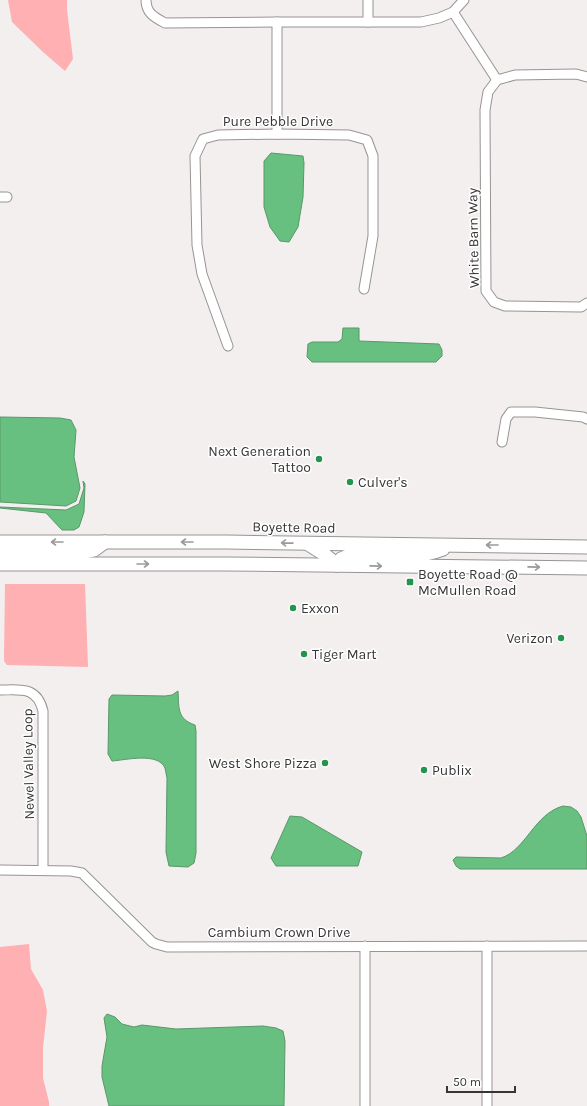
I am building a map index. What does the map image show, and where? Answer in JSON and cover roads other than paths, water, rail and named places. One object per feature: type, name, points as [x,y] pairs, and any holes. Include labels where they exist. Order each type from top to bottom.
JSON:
[{"type":"main road","name":"Boyette Road","points":[[0,542],[226,542],[587,547]]},
{"type":"main road","points":[[0,554],[14,552],[85,552],[94,550],[105,542]]},
{"type":"main road","points":[[307,543],[337,565]]},
{"type":"main road","points":[[337,565],[341,559],[350,555],[416,555],[435,552],[452,545]]},
{"type":"main road","points":[[0,564],[226,564],[587,568]]},
{"type":"street","points":[[146,0],[146,6],[153,17],[165,23],[421,22],[439,18],[453,12],[464,0]]},
{"type":"street","points":[[368,0],[368,22]]},
{"type":"street","points":[[453,12],[498,80],[515,75],[576,74],[587,77]]},
{"type":"street","points":[[277,22],[277,134]]},
{"type":"street","name":"White Barn Way","points":[[498,80],[488,92],[485,110],[486,291],[494,302],[505,306],[580,307],[587,303]]},
{"type":"street","name":"Pure Pebble Drive","points":[[228,346],[202,274],[197,245],[195,156],[203,139],[218,135],[277,134],[349,135],[367,140],[373,156],[373,236],[364,289]]},
{"type":"street","points":[[502,442],[506,419],[511,412],[535,412],[587,418]]},
{"type":"street","name":"Newel Valley Loop","points":[[0,690],[25,690],[32,692],[38,697],[43,711],[43,870]]},
{"type":"street","name":"Cambium Crown Drive","points":[[0,870],[71,870],[82,873],[152,942],[167,947],[587,946]]},
{"type":"street","points":[[365,946],[365,1106]]},
{"type":"street","points":[[487,946],[487,1106]]},
{"type":"place","name":"Next Generation Tattoo","points":[[319,459]]},
{"type":"place","name":"Culver's","points":[[350,482]]},
{"type":"place","name":"Boyette Road @ McMullen Road","points":[[410,582]]},
{"type":"place","name":"Exxon","points":[[293,608]]},
{"type":"place","name":"Verizon","points":[[561,638]]},
{"type":"place","name":"Tiger Mart","points":[[304,654]]},
{"type":"place","name":"West Shore Pizza","points":[[325,763]]},
{"type":"place","name":"Publix","points":[[424,770]]}]
